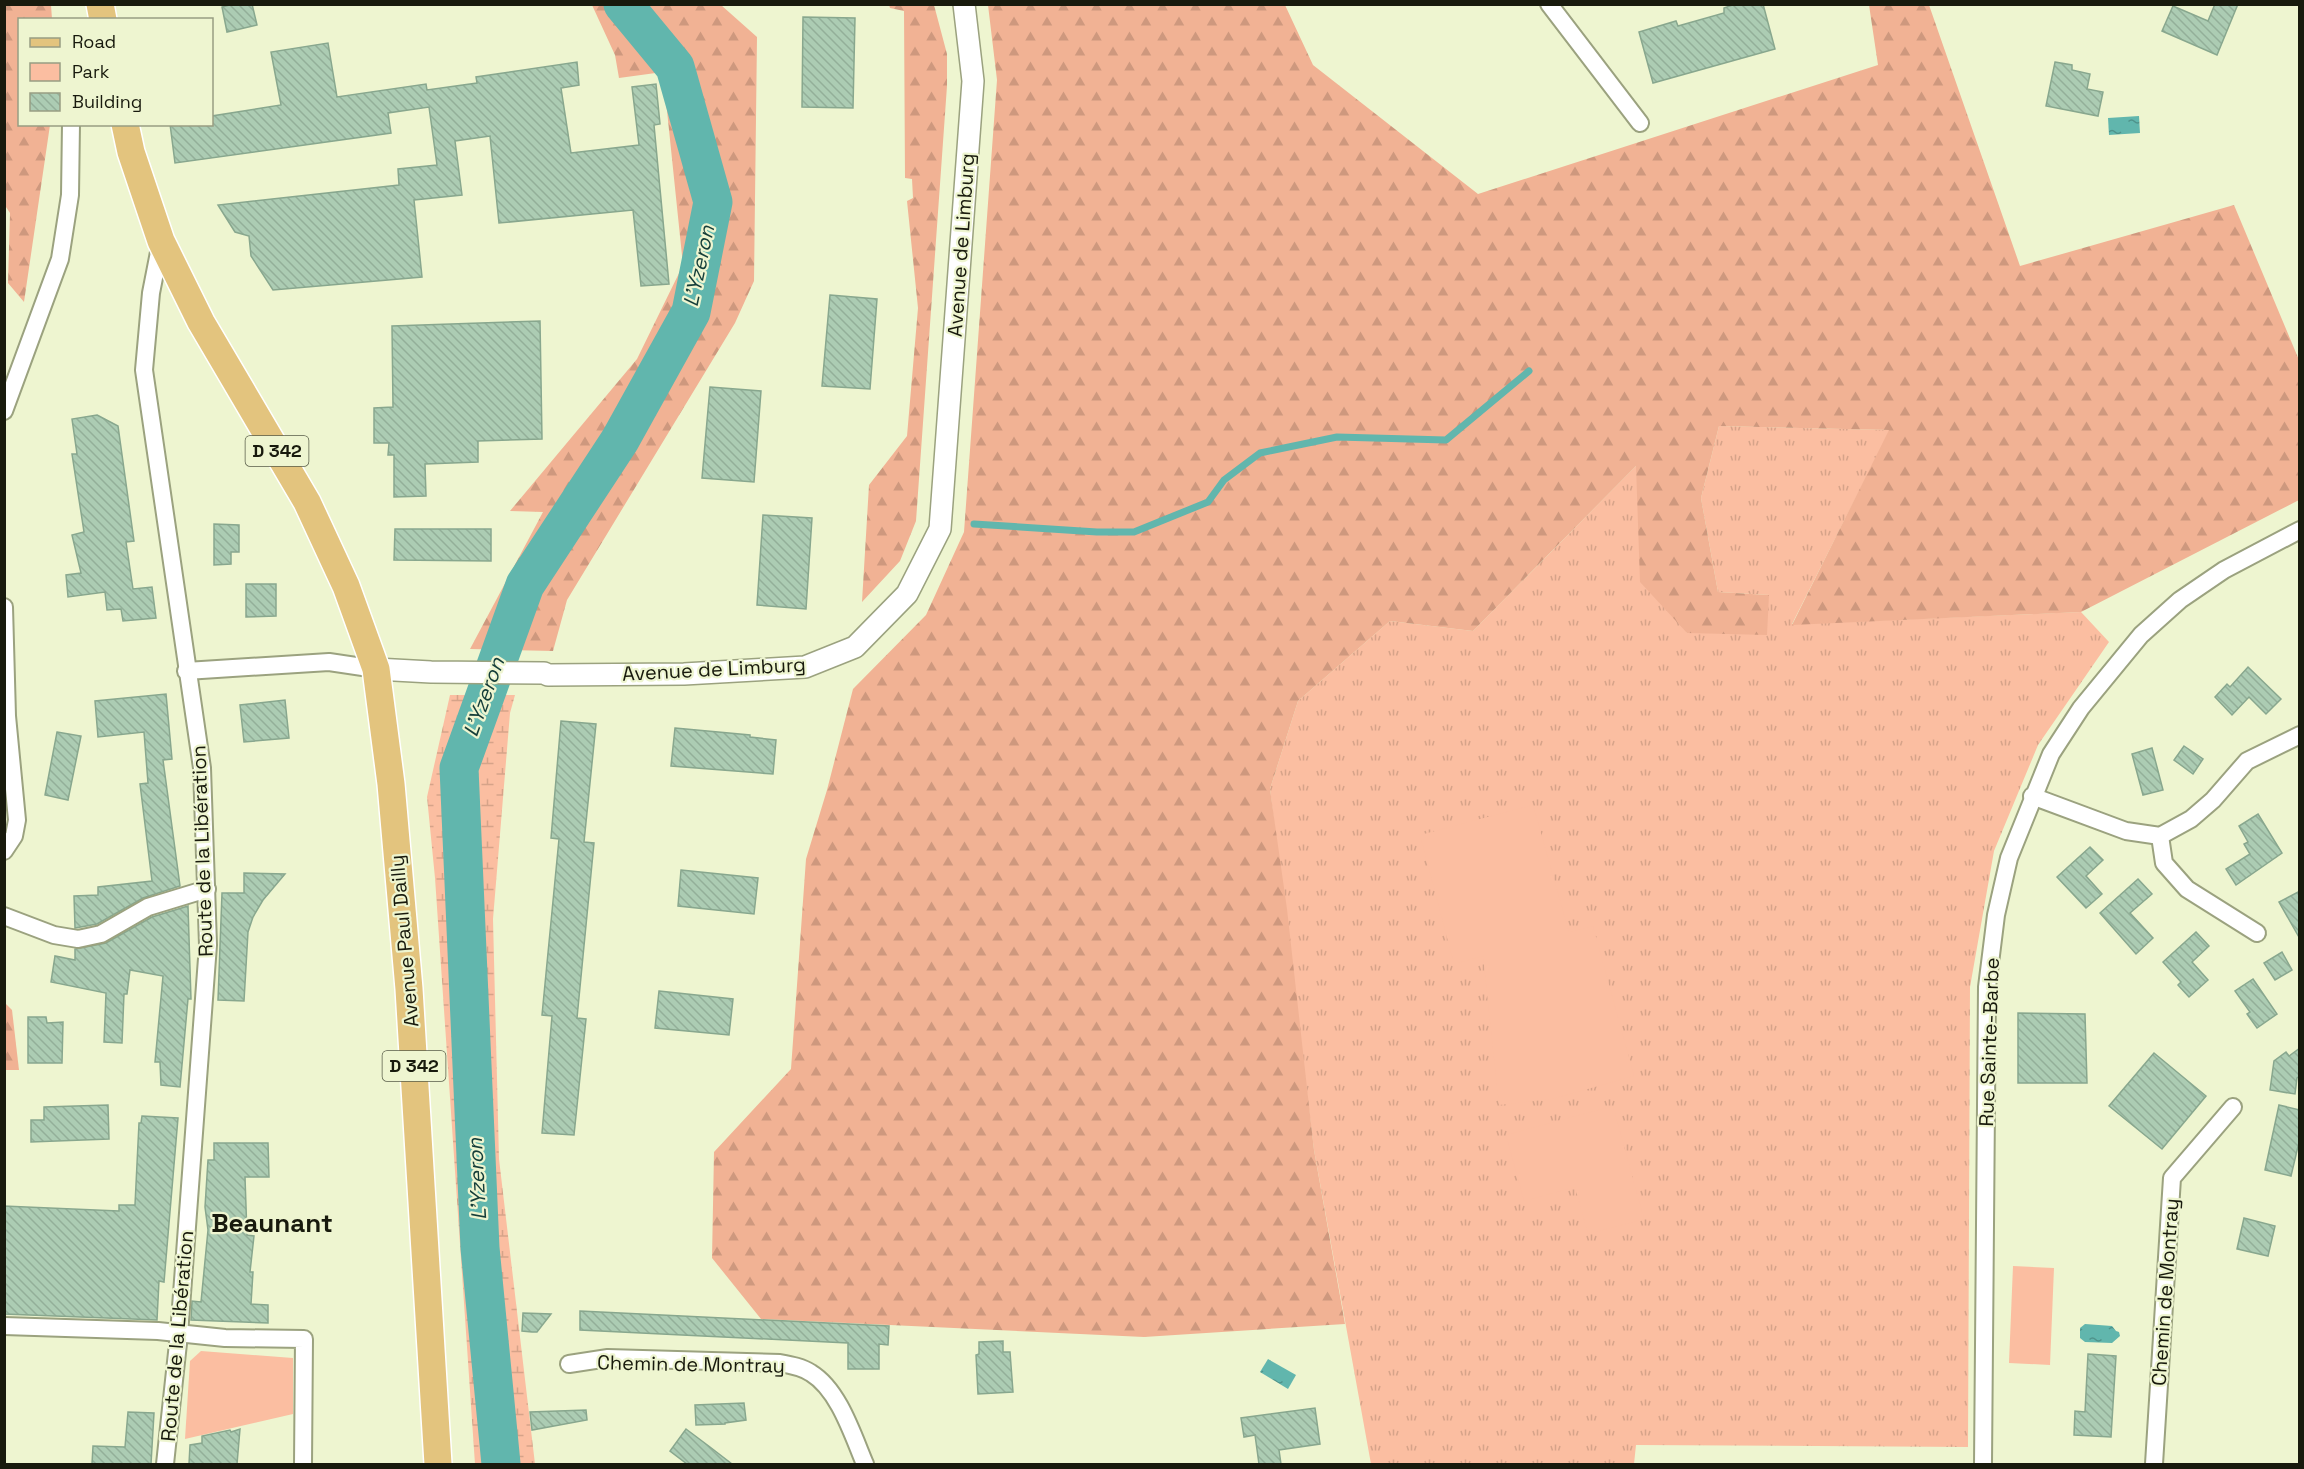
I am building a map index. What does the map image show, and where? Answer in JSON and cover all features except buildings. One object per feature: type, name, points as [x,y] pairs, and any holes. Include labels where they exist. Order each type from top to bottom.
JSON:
[{"type":"main road","name":"Route de la Libération","points":[[125,126],[131,152],[161,241],[201,321],[307,501],[346,586],[376,669]]},
{"type":"main road","name":"Avenue Paul Dailly","points":[[376,669],[391,784],[409,988],[438,1464]]},
{"type":"street","name":"Avenue de Limburg","points":[[186,671],[329,662],[376,669],[448,673],[684,674],[805,667],[855,646],[908,594],[940,529],[973,81],[964,4]]},
{"type":"street","points":[[1549,4],[1640,123]]},
{"type":"street","points":[[4,411],[60,259],[70,195],[70,126]]},
{"type":"street","name":"Route de la Libération","points":[[161,241],[151,293],[144,370],[186,671],[202,768],[207,890],[207,955],[179,1334],[165,1464]]},
{"type":"street","name":"Rue Sainte-Barbe","points":[[1983,1464],[1987,987],[1995,915],[2009,858],[2032,796],[2051,754],[2080,708],[2141,635],[2181,600],[2224,570],[2300,530]]},
{"type":"street","points":[[4,607],[7,716],[17,820],[14,836],[4,851]]},
{"type":"street","points":[[2032,796],[2126,831],[2160,836],[2191,819],[2213,800],[2247,761],[2300,735]]},
{"type":"street","points":[[2160,836],[2164,863],[2187,889],[2257,933]]},
{"type":"street","points":[[4,916],[54,935],[78,939],[101,934],[148,907],[207,890]]},
{"type":"street","name":"Chemin de Montray","points":[[2154,1464],[2172,1178],[2233,1107]]},
{"type":"street","points":[[4,1326],[158,1331],[225,1338],[304,1339],[303,1464]]},
{"type":"street","name":"Chemin de Montray","points":[[569,1364],[608,1358],[796,1366],[811,1373],[824,1383],[843,1412],[865,1464]]},
{"type":"green space","points":[[4,5],[51,5],[52,18],[18,18],[18,126],[50,126],[24,302],[8,283],[10,213],[4,204]]},
{"type":"green space","points":[[592,5],[721,5],[757,37],[754,281],[735,323],[567,600],[553,651],[470,649],[543,512],[510,511],[637,359],[683,265],[663,72],[619,78],[615,55]]},
{"type":"green space","points":[[889,5],[934,5],[947,54],[947,86],[916,521],[900,561],[862,602],[869,485],[907,436],[918,308],[907,201],[913,198],[912,179],[905,178],[904,11],[890,8]]},
{"type":"green space","points":[[988,5],[1285,5],[1313,65],[1478,194],[1878,65],[1869,5],[1929,5],[2020,266],[2234,205],[2299,360],[2299,500],[2081,612],[1792,625],[1889,430],[1719,426],[1701,498],[1718,592],[1769,595],[1767,635],[1687,633],[1640,582],[1636,466],[1473,631],[1390,621],[1298,701],[1270,789],[1287,909],[1314,1150],[1345,1324],[1144,1337],[761,1319],[712,1258],[714,1152],[791,1069],[806,859],[827,790],[853,689],[926,615],[964,532],[997,80]]},
{"type":"green space","points":[[1719,426],[1890,430],[1792,624],[2081,612],[2109,642],[2038,745],[1994,851],[1970,987],[1968,1447],[1636,1445],[1634,1464],[1371,1464],[1314,1150],[1270,789],[1298,701],[1390,621],[1473,631],[1637,465],[1687,633],[1769,595],[1718,592],[1701,498]]},
{"type":"green space","points":[[450,695],[515,695],[510,713],[493,919],[499,1159],[535,1464],[475,1464],[435,878],[427,797]]},
{"type":"green space","points":[[1533,805],[1569,932],[1593,926],[1634,1076],[1552,1099],[1499,1105],[1483,956],[1454,964],[1420,835]]},
{"type":"green space","points":[[4,1002],[12,1010],[19,1070],[5,1070]]},
{"type":"green space","points":[[1613,1106],[1644,1219],[1588,1234],[1575,1187],[1524,1201],[1506,1135]]},
{"type":"green space","points":[[2013,1266],[2054,1268],[2050,1365],[2009,1363]]},
{"type":"green space","points":[[201,1351],[293,1358],[293,1414],[185,1439],[190,1361]]},
{"type":"water","points":[[2139,116],[2140,133],[2109,135],[2108,118]]},
{"type":"water","points":[[2085,1324],[2112,1326],[2120,1336],[2112,1343],[2085,1342],[2080,1338],[2080,1328]]},
{"type":"water","points":[[1268,1359],[1296,1375],[1288,1389],[1260,1372]]},
{"type":"waterway","name":"L'Yzeron","points":[[501,1464],[480,1248],[459,768],[525,585],[620,440],[691,312],[713,202],[675,67],[623,4]]},
{"type":"waterway","points":[[974,524],[1097,532],[1134,532],[1208,502],[1224,480],[1260,453],[1337,437],[1446,440],[1529,371]]},
{"type":"district","name":"Beaunant","points":[[272,1223]]}]
